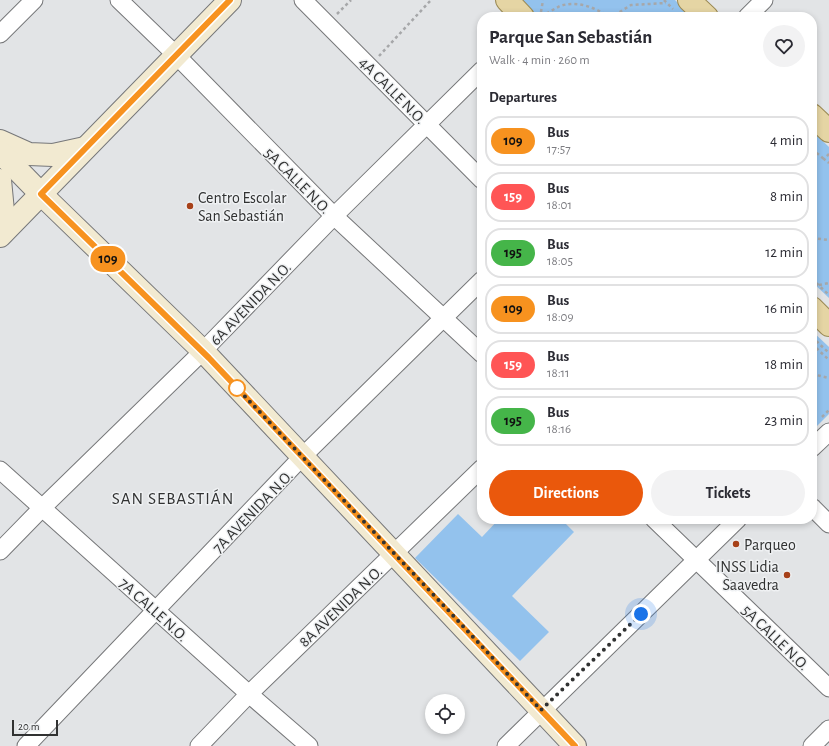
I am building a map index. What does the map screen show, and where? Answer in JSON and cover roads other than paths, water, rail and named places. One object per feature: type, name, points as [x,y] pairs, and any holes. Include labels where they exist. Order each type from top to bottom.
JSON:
[{"type":"main road","points":[[507,0],[518,12]]},
{"type":"main road","points":[[689,0],[702,12]]},
{"type":"main road","points":[[817,313],[829,325]]},
{"type":"street","points":[[0,34],[34,0]]},
{"type":"street","name":"5A CALLE N.O.","points":[[119,0],[176,55],[334,216],[477,349]]},
{"type":"street","points":[[0,236],[230,0]]},
{"type":"street","name":"4A CALLE N.O.","points":[[303,0],[477,175]]},
{"type":"street","points":[[752,12],[764,0]]},
{"type":"street","name":"6A AVENIDA N.O.","points":[[0,552],[42,508],[202,351],[334,216],[477,75]]},
{"type":"street","points":[[0,141],[29,154],[53,155],[85,148]]},
{"type":"street","points":[[0,152],[202,351],[575,746]]},
{"type":"street","points":[[0,180],[3,211],[0,219]]},
{"type":"street","name":"7A AVENIDA N.O.","points":[[26,746],[302,457],[477,285]]},
{"type":"street","points":[[817,443],[829,432]]},
{"type":"street","name":"7A CALLE N.O.","points":[[0,470],[156,611],[309,746]]},
{"type":"street","name":"8A AVENIDA N.O.","points":[[199,746],[249,694],[477,473]]},
{"type":"street","points":[[817,512],[829,524]]},
{"type":"street","name":"5A CALLE N.O.","points":[[659,524],[829,688]]},
{"type":"street","points":[[506,746],[541,710],[733,524]]},
{"type":"street","points":[[812,746],[829,729]]},
{"type":"place","name":"Centro Escolar San Sebastián","points":[[190,206]]},
{"type":"place","name":"Parqueo","points":[[736,544]]},
{"type":"place","name":"INSS Lidia Saavedra","points":[[787,575]]},
{"type":"district","name":"SAN SEBASTIÁN","points":[[173,498]]}]
